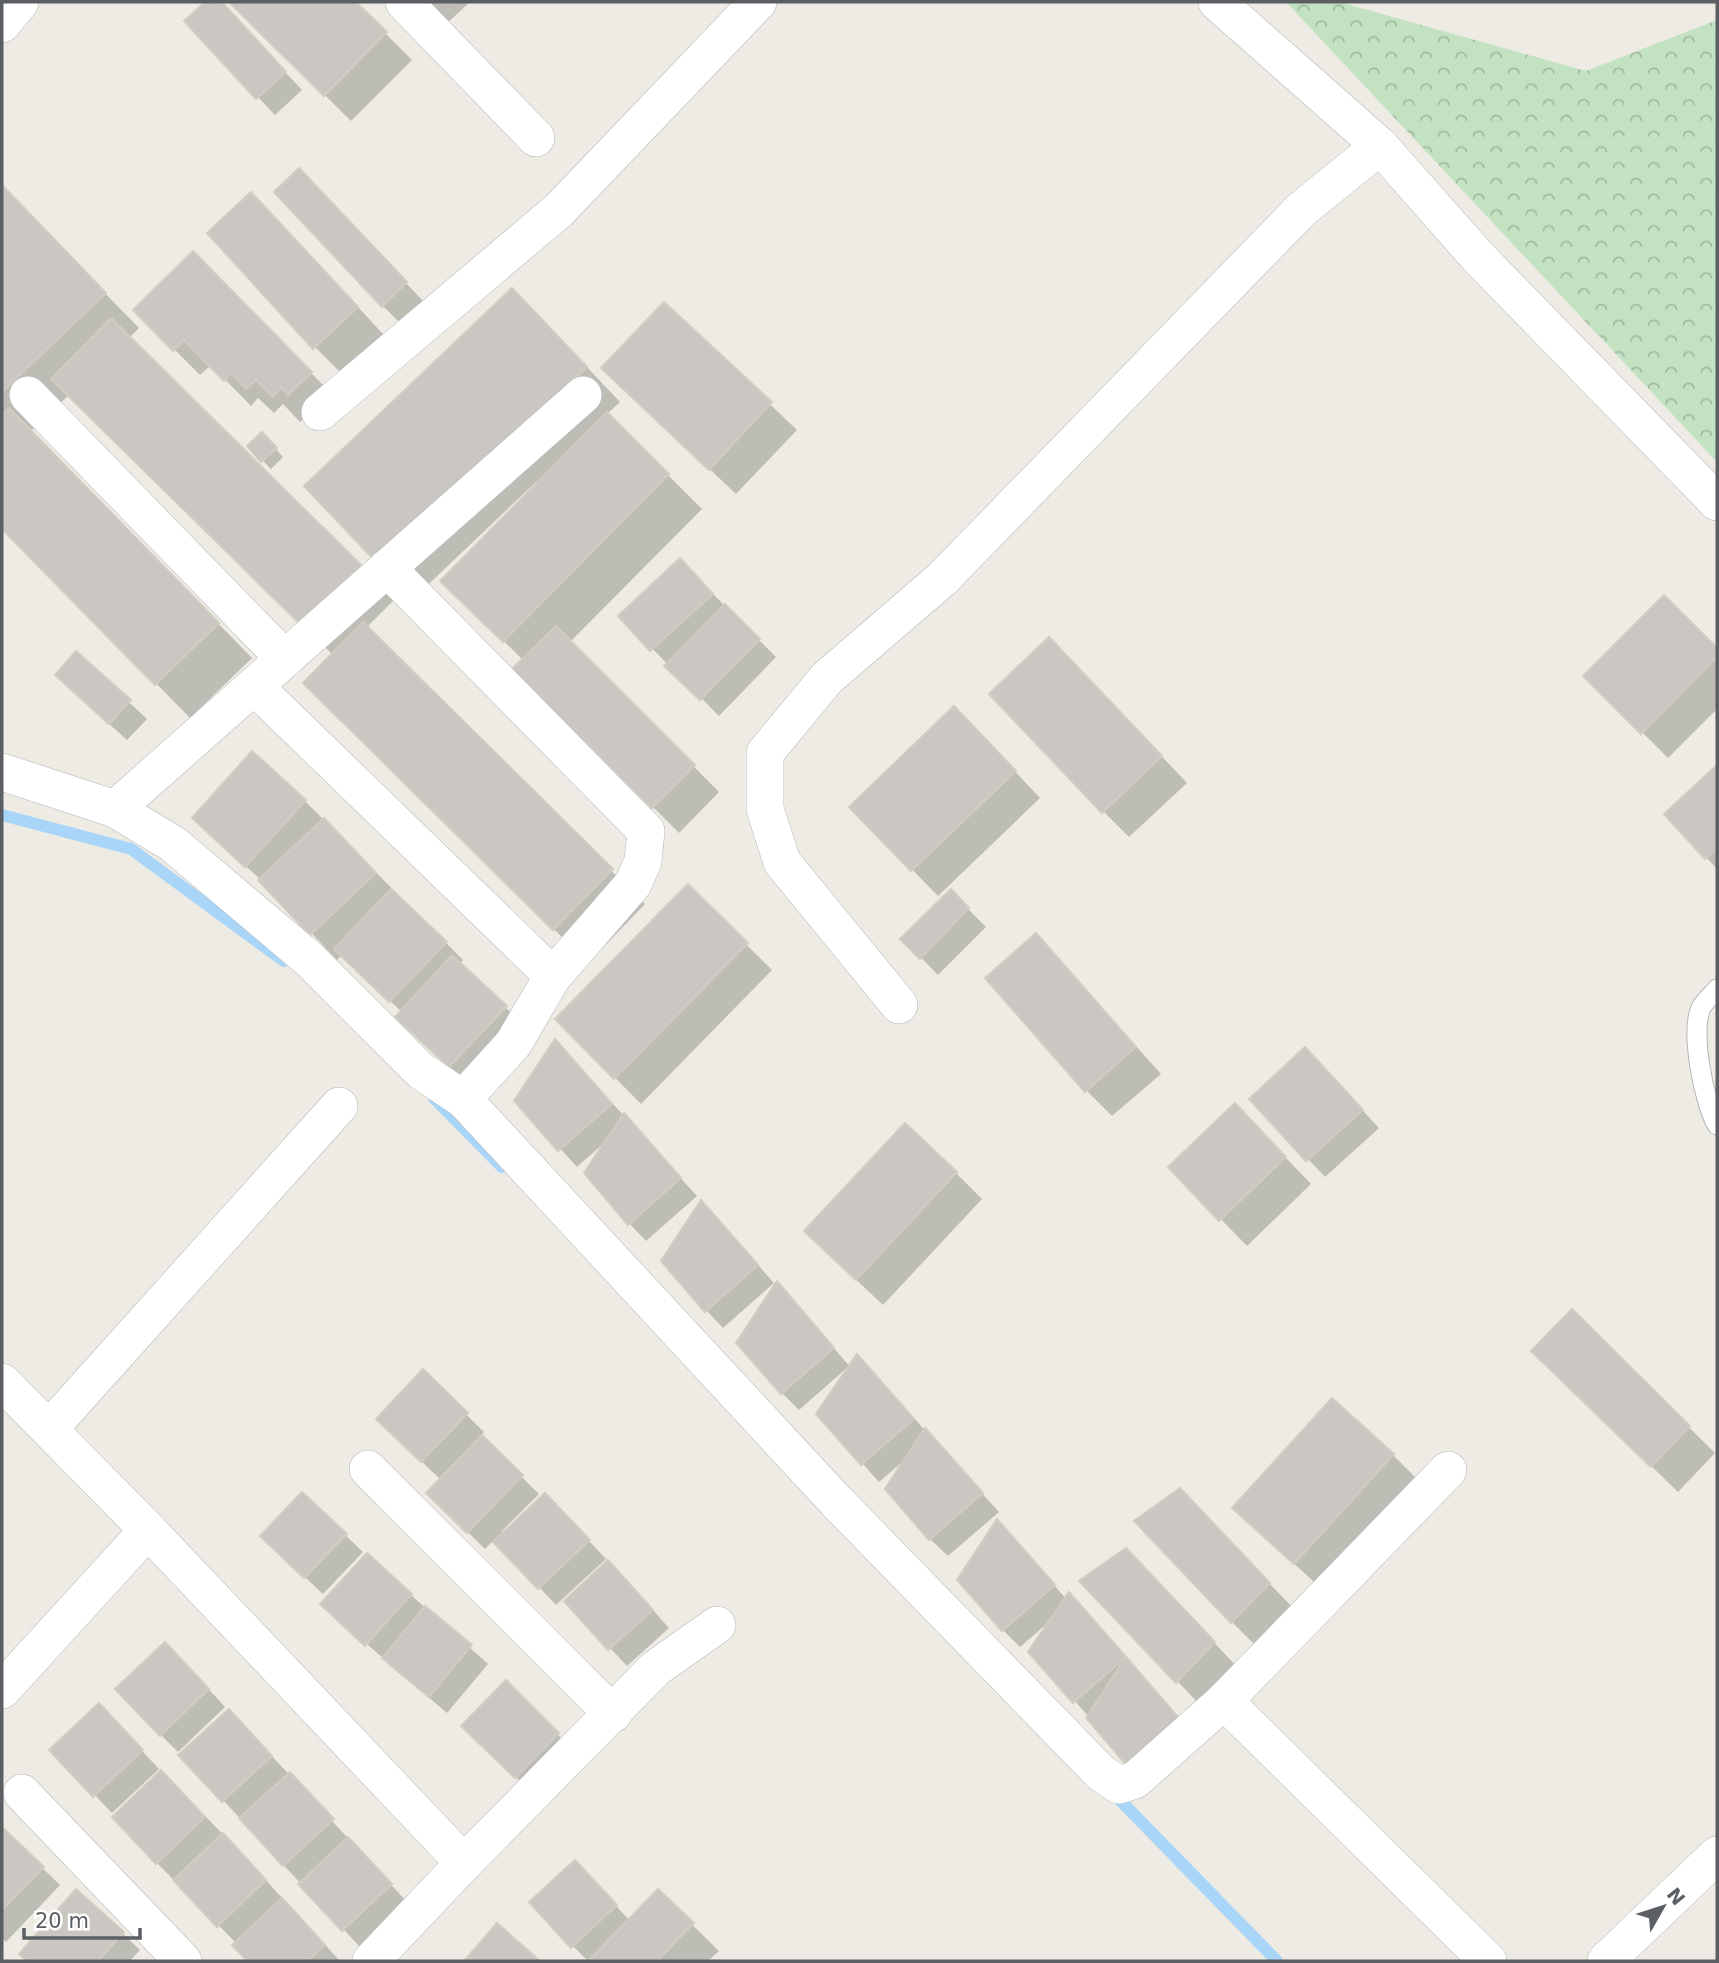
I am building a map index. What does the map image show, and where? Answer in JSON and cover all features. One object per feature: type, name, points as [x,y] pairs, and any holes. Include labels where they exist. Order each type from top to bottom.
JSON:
[{"type":"street","points":[[2,24],[20,2]]},
{"type":"street","points":[[404,2],[536,138]]},
{"type":"street","points":[[320,412],[559,210],[758,2]]},
{"type":"street","points":[[1217,2],[1380,146],[1478,257],[1717,502]]},
{"type":"street","points":[[900,1005],[782,862],[765,809],[765,753],[827,678],[942,579],[1302,209],[1380,146]]},
{"type":"street","points":[[28,395],[285,659]]},
{"type":"street","points":[[115,808],[583,395]]},
{"type":"street","points":[[387,568],[646,831],[643,861],[633,884],[553,976],[513,1044],[463,1099]]},
{"type":"street","points":[[254,686],[553,976]]},
{"type":"street","points":[[2,772],[115,808],[173,844],[309,959],[421,1071],[463,1099],[836,1501],[1101,1773],[1119,1785],[1135,1780],[1224,1701],[1448,1470]]},
{"type":"street","points":[[49,1429],[339,1106]]},
{"type":"street","points":[[2,1382],[148,1530],[464,1863]]},
{"type":"street","points":[[368,1469],[613,1714]]},
{"type":"street","points":[[2,1690],[148,1530]]},
{"type":"street","points":[[371,1961],[656,1668],[717,1625]]},
{"type":"street","points":[[1224,1701],[1488,1961]]},
{"type":"street","points":[[22,1793],[183,1961]]},
{"type":"street","points":[[1606,1961],[1717,1855]]},
{"type":"lane","points":[[1717,989],[1701,1008],[1698,1053],[1707,1108],[1717,1125]]},
{"type":"green space","points":[[1286,2],[1339,2],[1586,71],[1717,20],[1717,462]]},
{"type":"building","points":[[205,2],[222,2],[286,72],[256,99],[184,21]]},
{"type":"building","points":[[229,2],[356,2],[387,32],[324,96]]},
{"type":"building","points":[[299,168],[407,282],[382,307],[274,192]]},
{"type":"building","points":[[2,187],[106,293],[2,392]]},
{"type":"building","points":[[251,192],[358,307],[313,349],[207,233]]},
{"type":"building","points":[[193,251],[312,372],[288,395],[281,388],[273,397],[256,380],[246,389],[231,373],[224,381],[184,340],[173,351],[133,310]]},
{"type":"building","points":[[512,288],[587,367],[379,565],[304,486]]},
{"type":"building","points":[[664,302],[772,402],[709,470],[601,368]]},
{"type":"building","points":[[111,318],[361,565],[301,625],[51,379]]},
{"type":"building","points":[[9,408],[219,623],[155,685],[2,529],[2,416]]},
{"type":"building","points":[[607,412],[669,474],[503,642],[440,581]]},
{"type":"building","points":[[262,432],[277,448],[261,462],[247,446]]},
{"type":"building","points":[[680,558],[713,594],[650,651],[618,616]]},
{"type":"building","points":[[1664,595],[1717,648],[1717,657],[1641,734],[1583,676]]},
{"type":"building","points":[[725,604],[760,639],[700,700],[664,666]]},
{"type":"building","points":[[363,622],[613,869],[553,930],[303,683]]},
{"type":"building","points":[[556,626],[695,765],[652,808],[512,669]]},
{"type":"building","points":[[1049,637],[1162,756],[1102,813],[989,694]]},
{"type":"building","points":[[76,651],[131,700],[109,724],[55,675]]},
{"type":"building","points":[[954,706],[1016,771],[911,871],[849,807]]},
{"type":"building","points":[[252,751],[306,800],[245,867],[192,818]]},
{"type":"building","points":[[1717,765],[1717,848],[1705,859],[1664,814]]},
{"type":"building","points":[[324,818],[376,873],[310,935],[258,880]]},
{"type":"building","points":[[688,884],[748,943],[614,1079],[555,1019]]},
{"type":"building","points":[[391,889],[447,942],[389,1002],[334,949]]},
{"type":"building","points":[[951,889],[969,908],[920,959],[900,939]]},
{"type":"building","points":[[1036,933],[1136,1047],[1085,1092],[985,978]]},
{"type":"building","points":[[452,955],[507,1006],[449,1067],[395,1017]]},
{"type":"building","points":[[555,1039],[612,1104],[558,1151],[514,1101]]},
{"type":"building","points":[[1305,1047],[1363,1110],[1306,1161],[1249,1099]]},
{"type":"building","points":[[1235,1103],[1286,1157],[1219,1221],[1168,1167]]},
{"type":"building","points":[[624,1113],[681,1178],[628,1225],[584,1173]]},
{"type":"building","points":[[905,1123],[957,1172],[856,1280],[804,1231]]},
{"type":"building","points":[[701,1200],[758,1265],[705,1312],[661,1261]]},
{"type":"building","points":[[777,1281],[834,1348],[781,1394],[736,1343]]},
{"type":"building","points":[[1572,1309],[1690,1426],[1651,1467],[1531,1351]]},
{"type":"building","points":[[857,1354],[914,1419],[861,1465],[816,1414]]},
{"type":"building","points":[[423,1369],[468,1413],[421,1462],[376,1419]]},
{"type":"building","points":[[1332,1398],[1394,1454],[1294,1564],[1232,1508]]},
{"type":"building","points":[[925,1428],[983,1493],[929,1540],[885,1489]]},
{"type":"building","points":[[482,1435],[523,1475],[467,1533],[426,1493]]},
{"type":"building","points":[[1180,1488],[1270,1583],[1231,1623],[1134,1521]]},
{"type":"building","points":[[302,1492],[347,1534],[304,1578],[260,1536]]},
{"type":"building","points":[[545,1493],[590,1540],[538,1589],[493,1542]]},
{"type":"building","points":[[997,1519],[1055,1585],[1002,1631],[957,1580]]},
{"type":"building","points":[[1126,1548],[1215,1642],[1176,1683],[1079,1581]]},
{"type":"building","points":[[367,1553],[412,1594],[365,1646],[320,1604]]},
{"type":"building","points":[[608,1560],[653,1610],[608,1650],[564,1601]]},
{"type":"building","points":[[1069,1592],[1126,1657],[1073,1703],[1028,1652]]},
{"type":"building","points":[[425,1606],[472,1645],[429,1697],[382,1658]]},
{"type":"building","points":[[165,1642],[209,1689],[160,1736],[115,1689]]},
{"type":"building","points":[[1126,1657],[1183,1723],[1130,1769],[1086,1718]]},
{"type":"building","points":[[506,1680],[559,1733],[515,1778],[461,1726]]},
{"type":"building","points":[[99,1703],[143,1750],[93,1797],[49,1750]]},
{"type":"building","points":[[229,1709],[272,1756],[222,1802],[178,1755]]},
{"type":"building","points":[[161,1770],[205,1817],[156,1864],[112,1817]]},
{"type":"building","points":[[290,1772],[334,1819],[283,1866],[239,1818]]},
{"type":"building","points":[[2,1827],[44,1867],[2,1910]]},
{"type":"building","points":[[223,1833],[266,1880],[217,1927],[173,1880]]},
{"type":"building","points":[[348,1837],[392,1884],[342,1931],[298,1884]]},
{"type":"building","points":[[575,1860],[617,1905],[571,1948],[529,1902]]},
{"type":"building","points":[[76,1889],[124,1932],[98,1961],[27,1961],[19,1954]]},
{"type":"building","points":[[658,1889],[694,1923],[657,1961],[588,1961]]},
{"type":"building","points":[[282,1898],[325,1945],[308,1961],[247,1961],[232,1945]]},
{"type":"building","points":[[497,1923],[540,1961],[464,1961]]},
{"type":"waterway","points":[[2,815],[131,849],[284,961]]},
{"type":"waterway","points":[[434,1098],[502,1167]]},
{"type":"waterway","points":[[1111,1791],[1277,1961]]}]
